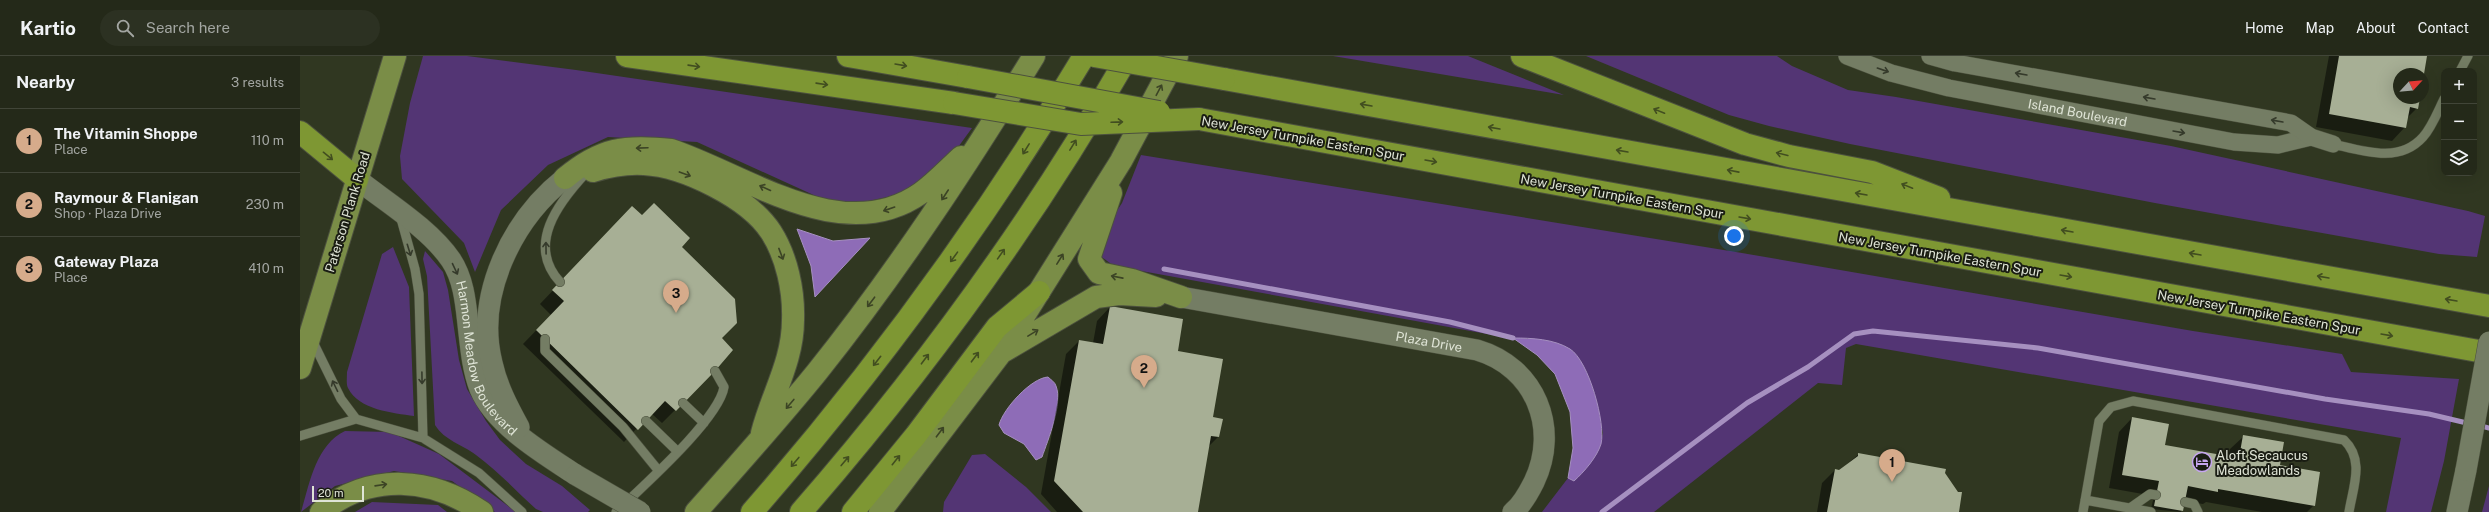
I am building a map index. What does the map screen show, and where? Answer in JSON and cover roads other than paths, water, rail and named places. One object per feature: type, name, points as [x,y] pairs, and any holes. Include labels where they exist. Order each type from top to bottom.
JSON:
[{"type":"highway","points":[[627,56],[954,103],[1081,124],[1199,119]]},
{"type":"highway","name":"New Jersey Turnpike Eastern Spur","points":[[848,56],[2489,353]]},
{"type":"highway","points":[[752,512],[851,394],[937,280],[1011,174],[1084,56]]},
{"type":"highway","points":[[1094,56],[2489,306]]},
{"type":"highway","points":[[801,512],[888,408],[947,330],[1055,174],[1128,56]]},
{"type":"highway","points":[[1522,56],[1745,144],[1789,156],[1872,172],[1982,216]]},
{"type":"highway","points":[[300,132],[357,179]]},
{"type":"highway","points":[[853,512],[916,435],[997,327],[1039,292]]},
{"type":"main road","name":"Paterson Plank Road","points":[[300,368],[395,56]]},
{"type":"main road","points":[[696,512],[760,440],[817,372],[878,292],[927,224],[986,134],[1034,56]]},
{"type":"main road","points":[[880,512],[1000,354],[1121,161],[1177,56]]},
{"type":"main road","points":[[565,178],[586,161],[623,149],[648,147],[671,150],[803,205],[828,212],[866,214],[887,210],[921,193],[986,134]]},
{"type":"main road","points":[[1121,161],[1089,259],[1100,273],[1132,280],[1181,297]]},
{"type":"main road","points":[[565,178],[625,164],[644,164],[669,168],[687,174],[736,198],[754,212],[771,232],[788,274],[793,320],[786,367],[769,407],[760,440]]},
{"type":"main road","points":[[1000,354],[1096,297],[1119,294],[1181,297]]},
{"type":"main road","points":[[321,512],[343,497],[358,491],[392,484],[430,487],[450,492],[482,512]]},
{"type":"street","name":"Island Boulevard","points":[[1847,56],[1891,73],[1950,88],[2234,142],[2278,145],[2311,137]]},
{"type":"street","name":"Island Boulevard","points":[[1930,56],[1955,63],[2291,123],[2311,137],[2333,144]]},
{"type":"street","points":[[528,443],[497,382],[489,345],[489,312],[496,277],[517,231],[548,192],[565,178]]},
{"type":"street","name":"Harmon Meadow Boulevard","points":[[357,179],[432,238],[451,260],[461,281],[474,369],[480,390],[493,410],[528,443],[576,475],[640,512]]},
{"type":"street","name":"Plaza Drive","points":[[1181,297],[1477,350],[1498,358],[1509,365],[1524,381],[1536,398],[1546,435],[1545,452],[1540,470],[1532,487],[1513,512]]},
{"type":"street","points":[[2457,512],[2489,342]]},
{"type":"lane","points":[[2462,68],[2468,56]]},
{"type":"lane","points":[[2333,144],[2382,154],[2402,151],[2423,136],[2441,104]]},
{"type":"lane","points":[[560,282],[550,271],[544,247],[550,222],[564,197],[586,173]]},
{"type":"lane","points":[[399,212],[415,269],[419,294],[423,438]]},
{"type":"lane","points":[[310,335],[342,399],[356,419]]},
{"type":"lane","points":[[545,339],[545,350],[623,427],[658,470]]},
{"type":"lane","points":[[616,512],[704,423],[722,398],[724,387],[715,371]]},
{"type":"lane","points":[[2083,512],[2099,421],[2112,407],[2133,401],[2344,440],[2353,452],[2357,464],[2349,512]]},
{"type":"lane","points":[[684,403],[704,423]]},
{"type":"lane","points":[[300,436],[356,419],[423,438],[479,474],[522,512]]},
{"type":"lane","points":[[646,421],[677,451]]},
{"type":"lane","points":[[2130,508],[2150,494],[2156,495]]},
{"type":"lane","points":[[2085,500],[2151,512]]},
{"type":"lane","points":[[2185,502],[2194,504],[2198,512]]},
{"type":"waterway","points":[[1164,269],[1450,322],[1513,338]]},
{"type":"waterway","points":[[1602,512],[1747,403],[1808,367],[1854,334],[1873,331],[2038,348],[2325,399],[2429,414],[2471,424]]},
{"type":"waterway","points":[[2478,425],[2489,428]]},
{"type":"place","name":"Gateway Plaza","points":[[676,313]]},
{"type":"place","name":"Raymour & Flanigan","points":[[1144,388]]},
{"type":"place","name":"Aloft Secaucus Meadowlands","points":[[2202,462]]},
{"type":"place","name":"The Vitamin Shoppe","points":[[1892,482]]}]
